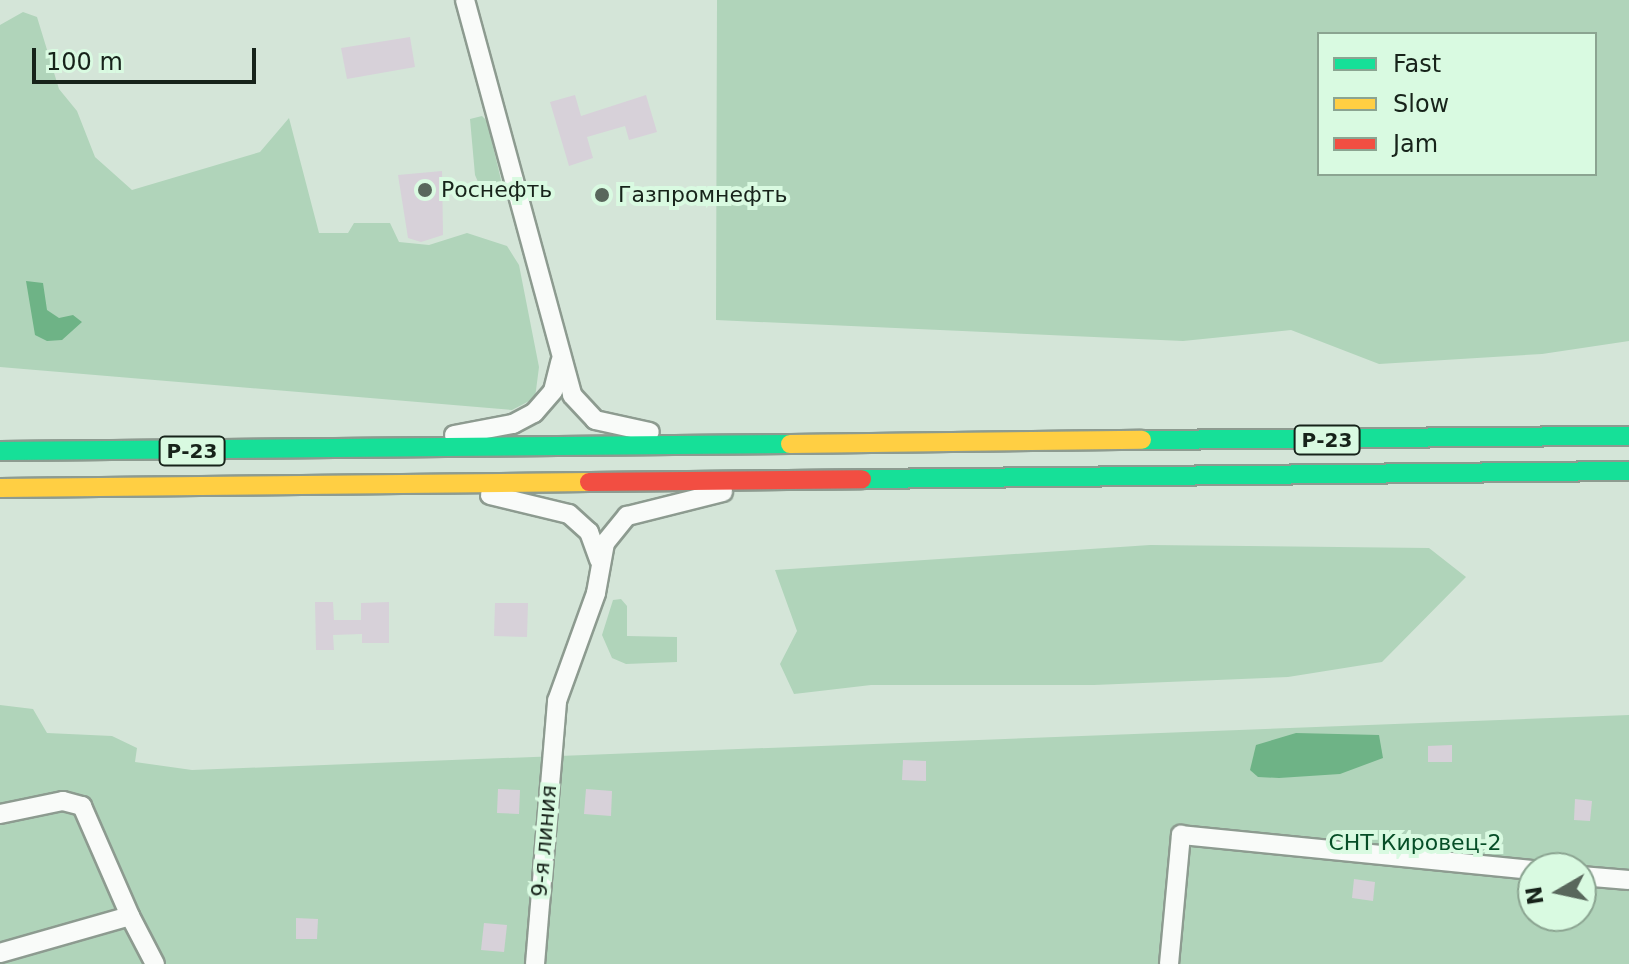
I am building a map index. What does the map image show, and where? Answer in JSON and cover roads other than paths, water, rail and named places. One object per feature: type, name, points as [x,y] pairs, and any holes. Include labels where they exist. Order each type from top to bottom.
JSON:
[{"type":"highway","name":"Р-23","points":[[0,451],[1629,436]]},
{"type":"highway","name":"Р-23","points":[[0,488],[442,486],[1629,471]]},
{"type":"street","points":[[465,0],[549,295],[561,360],[572,395],[595,420],[734,446]]},
{"type":"street","points":[[385,448],[513,424],[534,413],[553,391],[561,360]]},
{"type":"street","name":"9-я линия","points":[[535,964],[555,718],[563,676],[601,570],[605,543],[627,516],[765,482]]},
{"type":"street","points":[[442,486],[545,504],[569,514],[597,545],[601,570]]},
{"type":"street","points":[[0,814],[63,801],[82,806],[130,916],[155,964]]},
{"type":"street","points":[[1169,964],[1181,835],[1517,868]]},
{"type":"street","points":[[1597,877],[1629,880]]},
{"type":"street","points":[[0,953],[130,916]]},
{"type":"place","name":"Роснефть","points":[[425,190]]},
{"type":"place","name":"Газпромнефть","points":[[602,195]]},
{"type":"park label","name":"СНТ Кировец-2","points":[[1415,843]]}]
